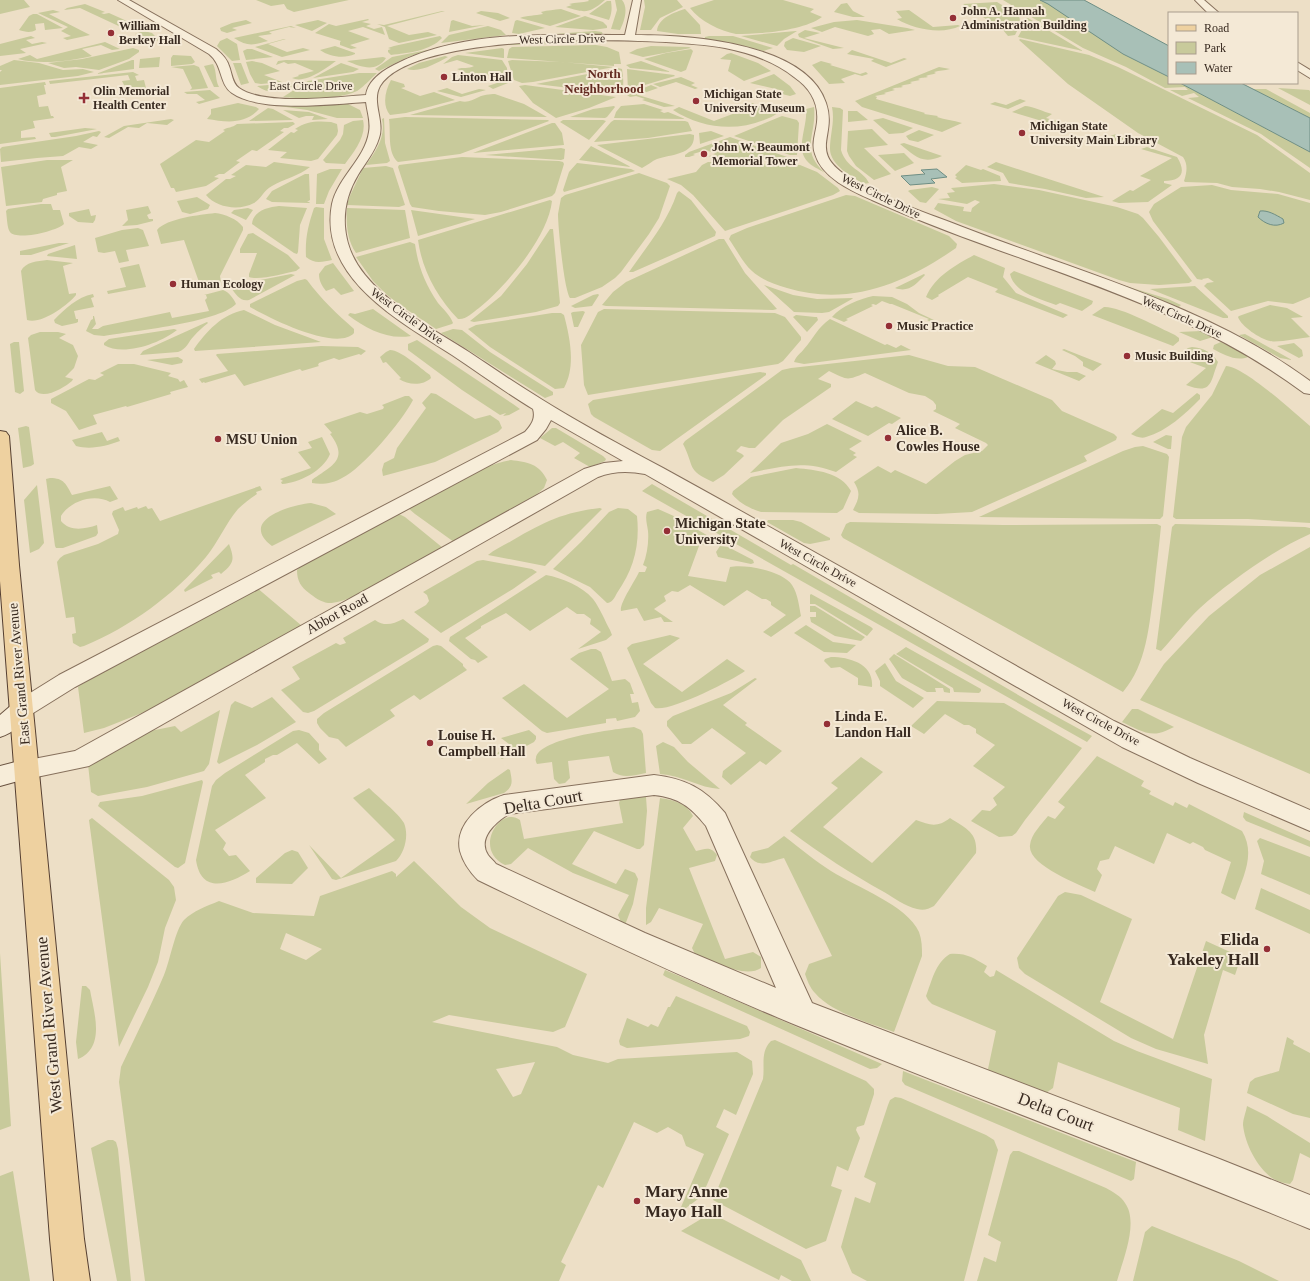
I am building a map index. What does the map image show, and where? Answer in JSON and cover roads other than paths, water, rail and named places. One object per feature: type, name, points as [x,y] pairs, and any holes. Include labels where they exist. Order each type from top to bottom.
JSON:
[{"type":"main road","name":"East Grand River Avenue","points":[[0,436],[27,768]]},
{"type":"main road","name":"West Grand River Avenue","points":[[27,768],[67,1239],[72,1281]]},
{"type":"street","name":"East Circle Drive","points":[[122,0],[198,42],[216,55],[224,63],[229,85],[244,95],[290,102],[371,98]]},
{"type":"street","points":[[1199,0],[1213,12]]},
{"type":"street","points":[[629,38],[634,2]]},
{"type":"street","name":"West Circle Drive","points":[[1310,389],[1268,359],[1216,330],[1180,314],[942,224],[886,201],[845,180],[833,172],[821,156],[819,148],[823,106],[817,95],[799,76],[779,62],[750,51],[720,44],[629,38],[507,40],[451,48],[416,59],[388,73],[373,88],[371,98],[376,118],[376,130],[362,160],[344,187],[337,219],[341,244],[346,258],[368,287],[403,316],[540,406],[1110,729],[1227,785],[1310,822]]},
{"type":"street","points":[[1298,66],[1310,75]]},
{"type":"street","points":[[0,728],[22,709],[67,681],[532,436],[537,431],[543,419],[543,411],[540,406]]},
{"type":"street","name":"Abbot Road","points":[[0,776],[27,768],[80,759],[591,473],[600,469],[623,466],[648,468]]},
{"type":"street","name":"Delta Court","points":[[802,1013],[716,820],[702,803],[686,792],[669,786],[654,785],[504,805],[484,818],[477,827],[472,837],[473,852],[479,865],[487,872],[635,942],[802,1013],[1218,1174],[1310,1212]]},
{"type":"water","points":[[1040,0],[1084,0],[1168,45],[1168,76],[1123,54]]},
{"type":"water","points":[[1182,84],[1243,84],[1310,118],[1310,152]]},
{"type":"water","points":[[937,169],[947,177],[931,179],[935,183],[910,185],[901,176],[925,174],[921,170]]},
{"type":"water","points":[[1260,211],[1275,214],[1283,219],[1284,223],[1274,225],[1264,222],[1258,217]]},
{"type":"place","name":"John A. Hannah Administration Building","points":[[953,18]]},
{"type":"place","name":"William Berkey Hall","points":[[111,33]]},
{"type":"place","name":"Linton Hall","points":[[444,77]]},
{"type":"place","name":"Olin Memorial Health Center","points":[[84,98]]},
{"type":"place","name":"Michigan State University Museum","points":[[696,101]]},
{"type":"place","name":"Michigan State University Main Library","points":[[1022,133]]},
{"type":"place","name":"John W. Beaumont Memorial Tower","points":[[704,154]]},
{"type":"place","name":"Human Ecology","points":[[173,284]]},
{"type":"place","name":"Music Practice","points":[[889,326]]},
{"type":"place","name":"Music Building","points":[[1127,356]]},
{"type":"place","name":"Alice B. Cowles House","points":[[888,438]]},
{"type":"place","name":"MSU Union","points":[[218,439]]},
{"type":"place","name":"Michigan State University","points":[[667,531]]},
{"type":"place","name":"Linda E. Landon Hall","points":[[827,724]]},
{"type":"place","name":"Louise H. Campbell Hall","points":[[430,743]]},
{"type":"place","name":"Elida Yakeley Hall","points":[[1267,949]]},
{"type":"place","name":"Mary Anne Mayo Hall","points":[[637,1201]]},
{"type":"district","name":"North Neighborhood","points":[[604,80]]}]
